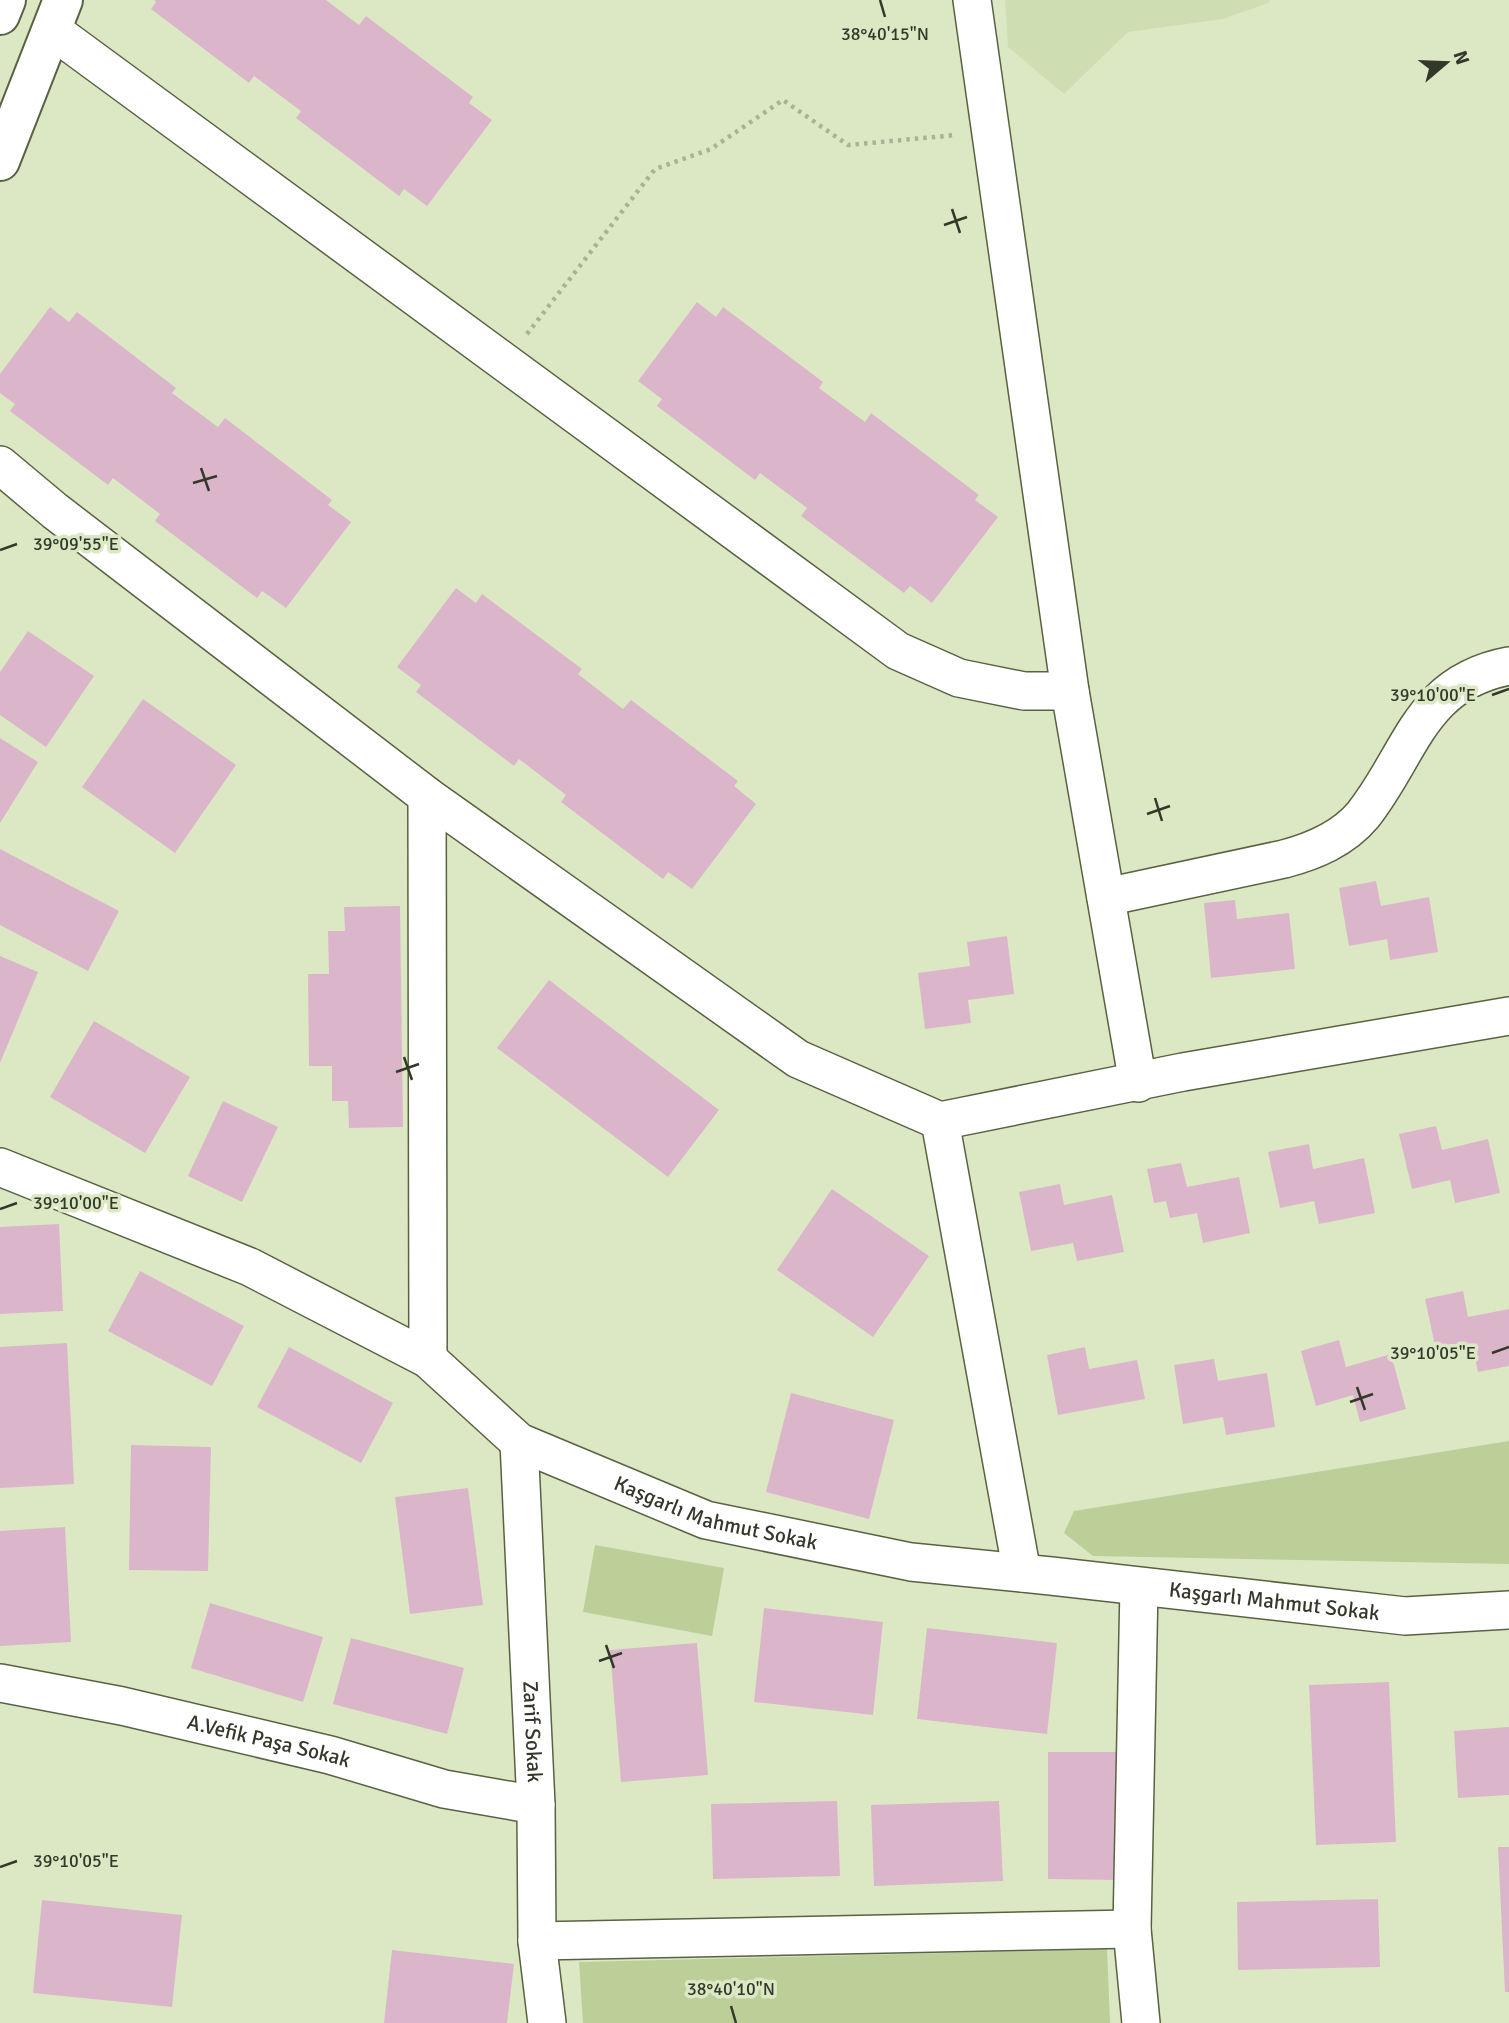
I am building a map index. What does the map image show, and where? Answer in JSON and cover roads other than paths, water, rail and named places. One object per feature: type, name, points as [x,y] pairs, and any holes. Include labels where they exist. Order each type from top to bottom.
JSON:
[{"type":"main road","points":[[0,15],[6,0]]},
{"type":"main road","points":[[0,161],[57,15]]},
{"type":"street","points":[[972,0],[1070,691],[1138,1083]]},
{"type":"street","points":[[57,15],[505,362],[898,651],[959,678],[1024,691],[1070,691]]},
{"type":"street","points":[[0,465],[55,511],[427,796],[799,1059],[940,1121],[1197,1070],[1509,1016]]},
{"type":"street","points":[[0,487],[55,511]]},
{"type":"street","points":[[1106,897],[1309,853],[1331,842],[1363,815],[1424,718],[1441,698],[1483,672],[1509,666]]},
{"type":"street","points":[[427,796],[428,1359]]},
{"type":"street","points":[[940,1121],[1022,1573]]},
{"type":"street","name":"Kaşgarlı Mahmut Sokak","points":[[0,1167],[250,1268],[428,1359],[519,1442],[706,1520],[911,1562],[1405,1616],[1509,1610]]},
{"type":"street","name":"Zarif Sokak","points":[[519,1442],[536,1805],[537,1941],[547,2023]]},
{"type":"street","points":[[1139,1587],[1132,1929],[1141,2023]]},
{"type":"street","name":"A.Vefik Paşa Sokak","points":[[0,1683],[122,1706],[330,1755],[444,1789],[536,1805]]},
{"type":"street","points":[[537,1941],[1132,1929]]}]
